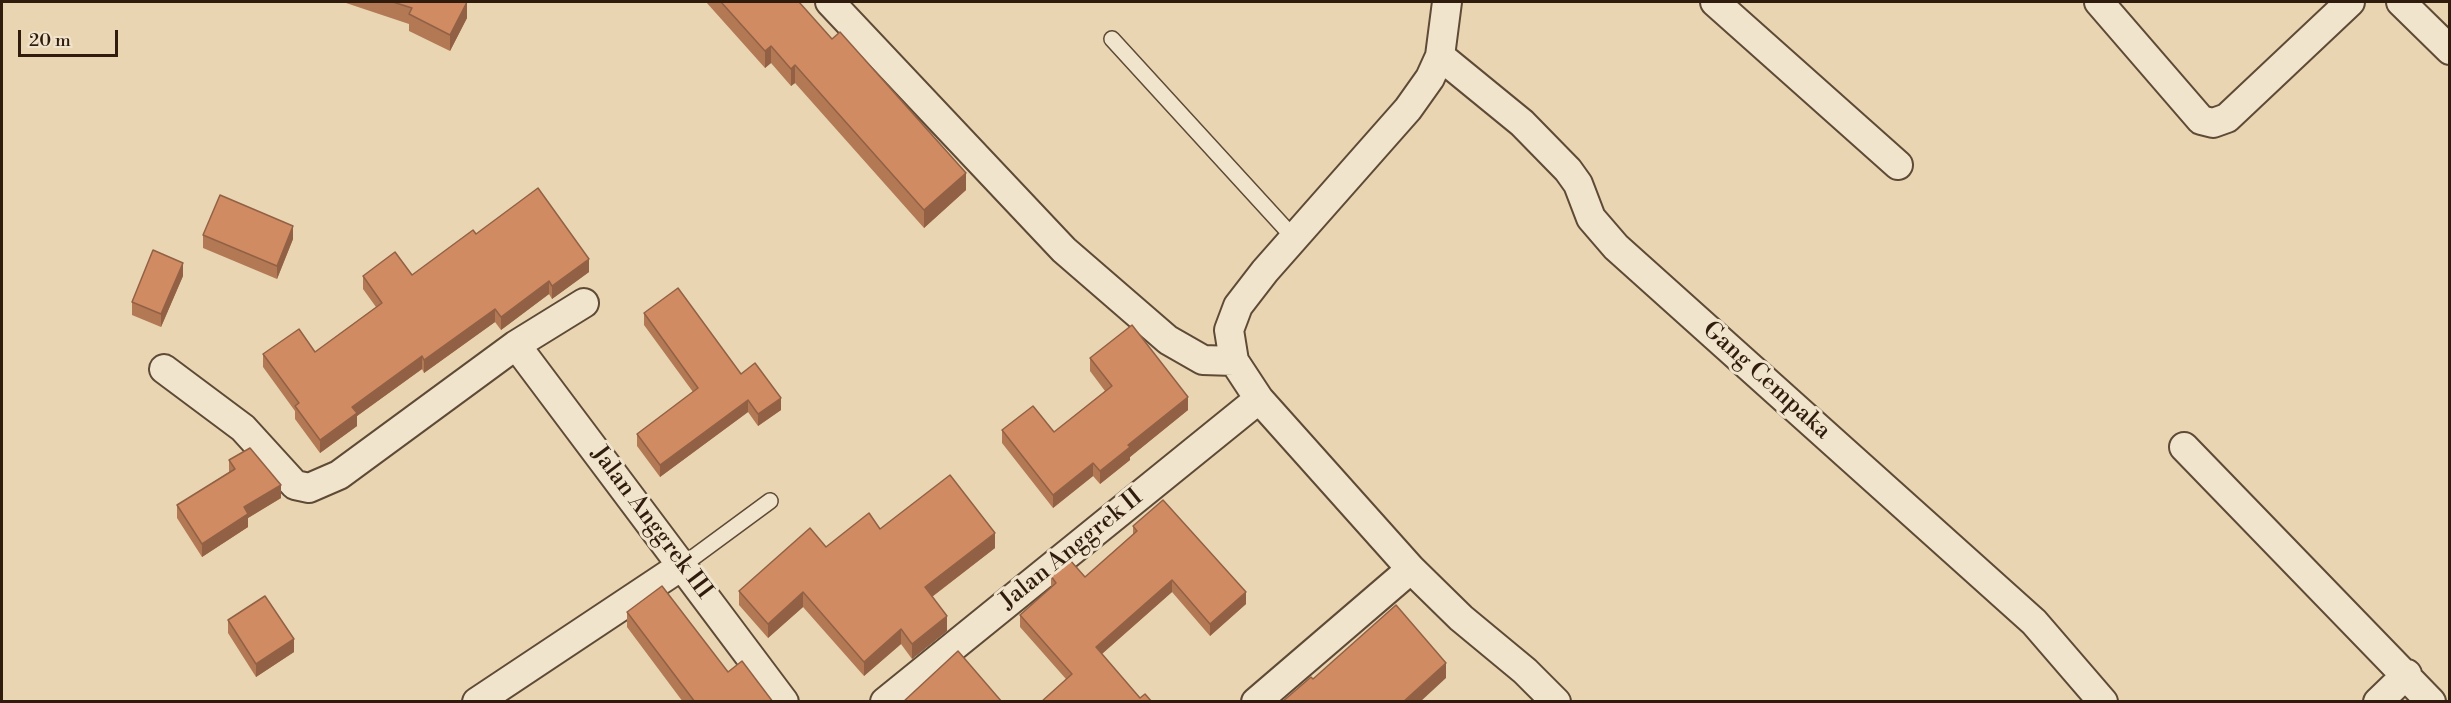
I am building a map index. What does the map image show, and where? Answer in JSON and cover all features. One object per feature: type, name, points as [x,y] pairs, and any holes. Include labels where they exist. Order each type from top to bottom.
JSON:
[{"type":"street","points":[[830,2],[1064,250],[1168,340],[1203,360],[1234,361]]},
{"type":"street","points":[[1447,2],[1440,56],[1430,78],[1408,109],[1294,238],[1238,306],[1229,330],[1234,361],[1259,399],[1411,569],[1461,618],[1525,671],[1556,702]]},
{"type":"street","points":[[1715,2],[1898,165]]},
{"type":"street","points":[[2099,2],[2201,120],[2213,123],[2227,118],[2350,2]]},
{"type":"street","points":[[2401,2],[2450,50]]},
{"type":"street","name":"Gang Cempaka","points":[[1440,56],[1522,123],[1568,170],[1578,184],[1591,218],[1616,248],[2034,622],[2103,702]]},
{"type":"street","points":[[164,369],[243,428],[295,485],[309,488],[339,475],[516,345],[584,303]]},
{"type":"street","name":"Jalan Anggrek III","points":[[516,345],[784,702]]},
{"type":"street","name":"Jalan Anggrek II","points":[[885,702],[1259,399]]},
{"type":"street","points":[[2184,447],[2432,702]]},
{"type":"street","points":[[477,702],[683,565]]},
{"type":"street","points":[[1256,702],[1411,569]]},
{"type":"street","points":[[2378,702],[2407,674]]},
{"type":"lane","points":[[1112,39],[1294,238]]},
{"type":"lane","points":[[683,565],[770,501]]},
{"type":"building","points":[[393,2],[467,2],[450,35],[409,14],[412,8]]},
{"type":"building","points":[[721,2],[799,2],[832,39],[840,32],[966,173],[924,210],[795,65],[791,69],[771,46],[765,51]]},
{"type":"building","points":[[538,188],[589,259],[552,286],[549,281],[501,317],[495,309],[424,360],[422,356],[352,407],[357,413],[320,440],[295,406],[299,403],[263,354],[299,329],[315,352],[382,303],[363,276],[395,252],[412,275],[473,230],[476,234]]},
{"type":"building","points":[[220,195],[293,226],[277,266],[203,235]]},
{"type":"building","points":[[153,250],[183,263],[161,314],[132,302]]},
{"type":"building","points":[[678,288],[741,374],[755,363],[781,398],[758,414],[748,400],[660,465],[637,434],[698,388],[644,313]]},
{"type":"building","points":[[1132,325],[1188,397],[1128,445],[1130,447],[1100,471],[1093,463],[1053,495],[1002,430],[1033,406],[1054,432],[1112,386],[1090,358]]},
{"type":"building","points":[[250,448],[281,485],[244,507],[248,514],[202,544],[177,505],[235,469],[229,460]]},
{"type":"building","points":[[950,475],[995,533],[925,587],[947,616],[912,644],[901,629],[864,662],[803,592],[768,624],[739,591],[810,528],[826,547],[869,513],[880,529]]},
{"type":"building","points":[[1163,500],[1246,592],[1210,624],[1172,580],[1096,647],[1140,698],[1145,694],[1152,702],[1041,702],[1072,674],[1020,615],[1056,583],[1051,576],[1070,560],[1085,577],[1137,531],[1133,526]]},
{"type":"building","points":[[662,586],[728,672],[742,661],[773,702],[695,702],[627,612]]},
{"type":"building","points":[[265,596],[294,639],[256,664],[228,620]]},
{"type":"building","points":[[1396,605],[1446,663],[1403,702],[1282,702],[1311,677],[1313,679]]},
{"type":"building","points":[[958,651],[1002,702],[903,702]]}]
